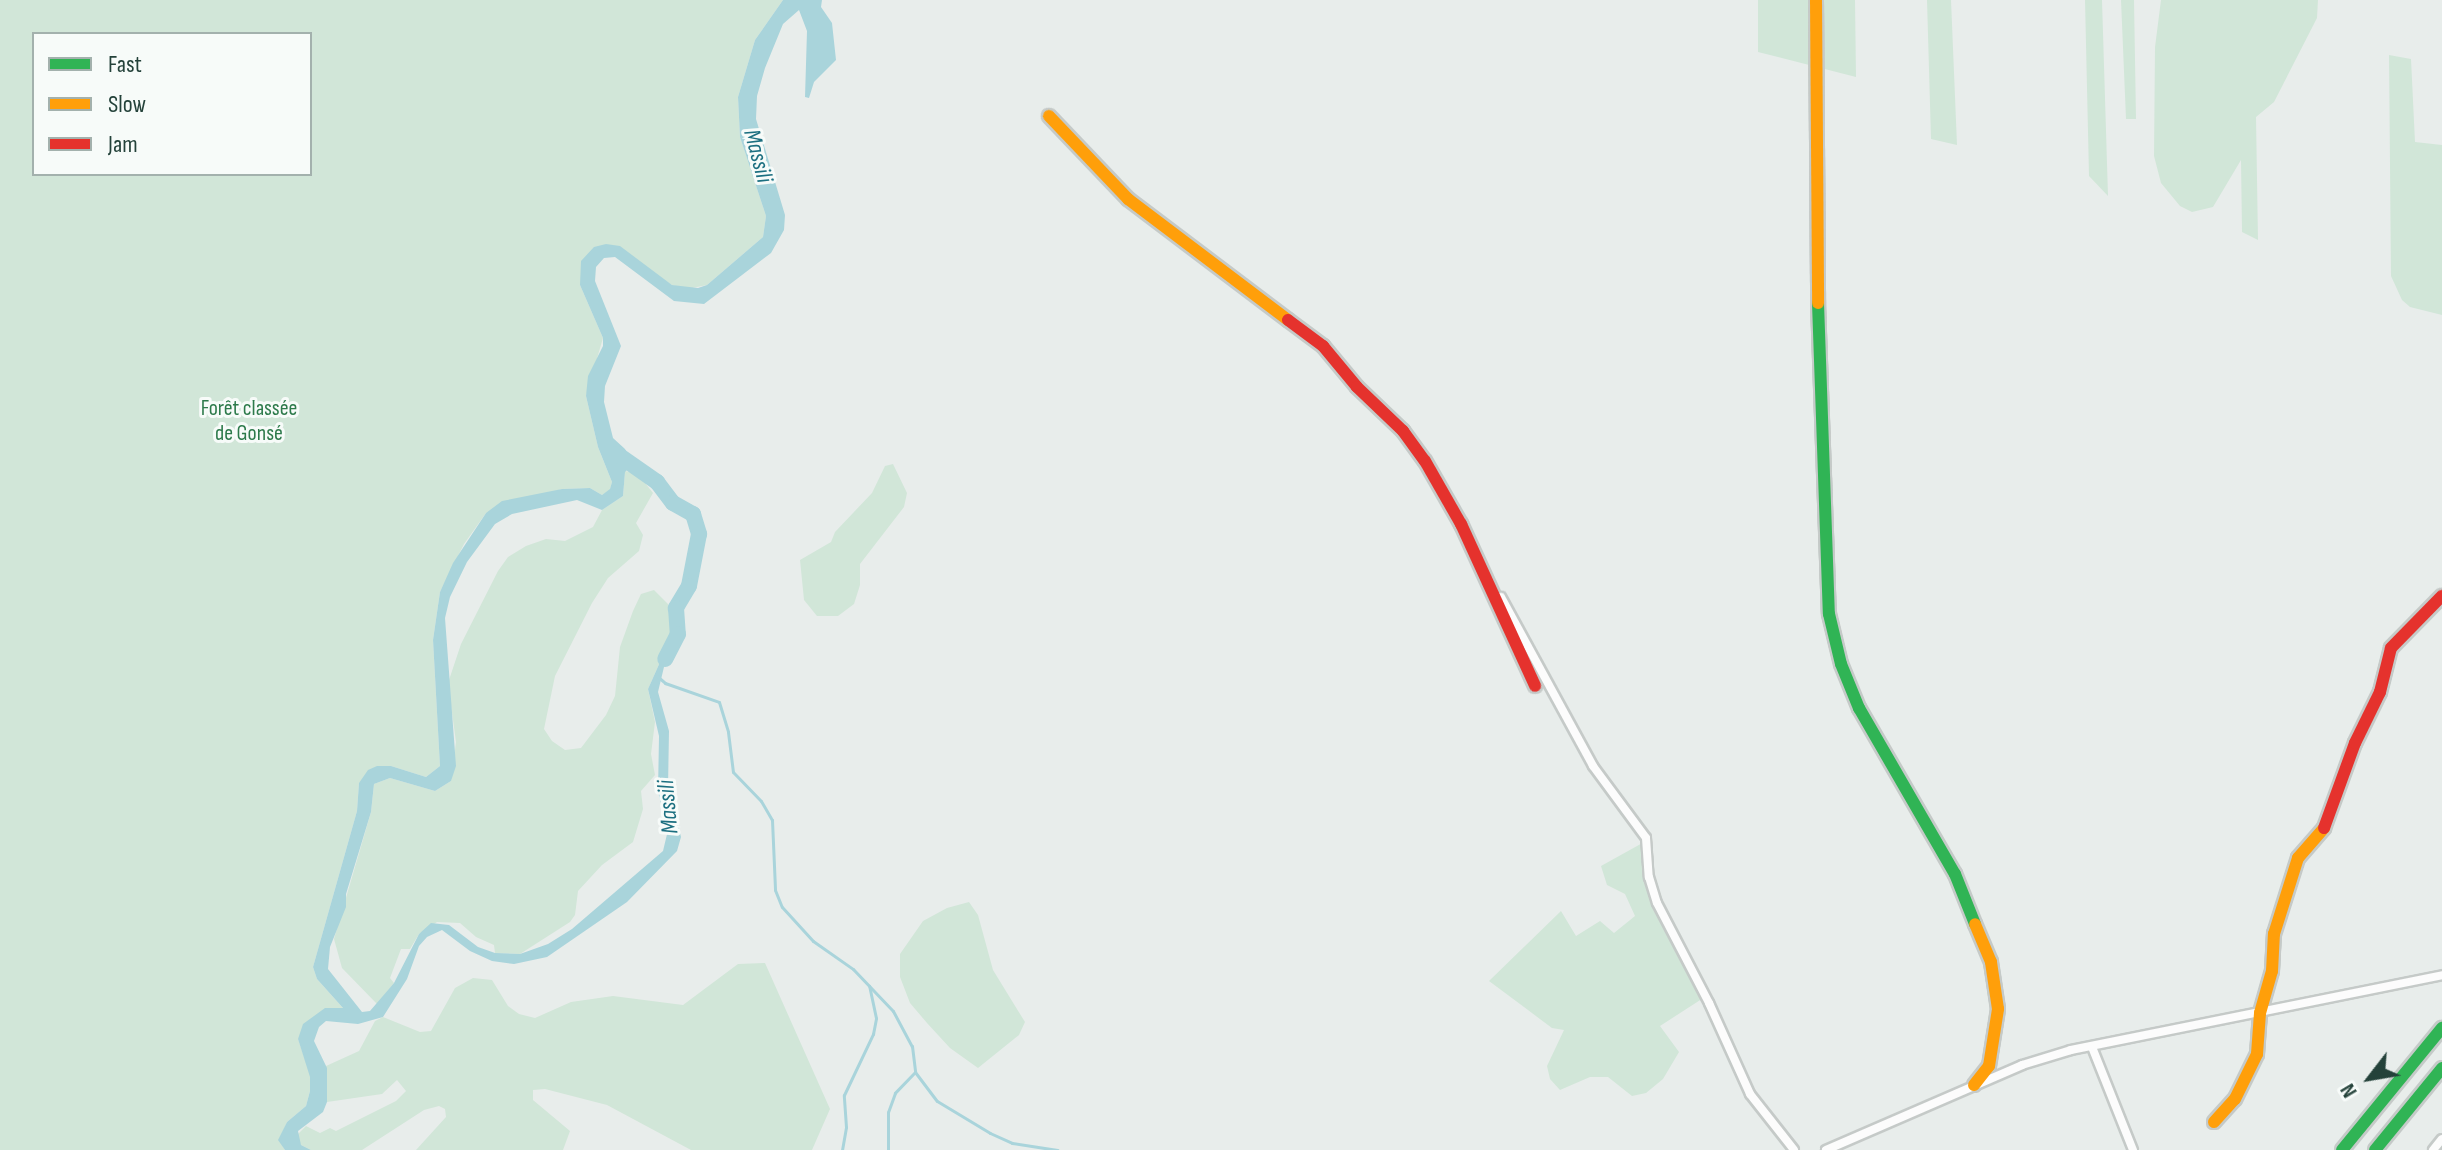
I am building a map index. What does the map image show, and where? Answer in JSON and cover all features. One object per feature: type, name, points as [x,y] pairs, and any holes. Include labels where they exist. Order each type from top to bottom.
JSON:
[{"type":"main road","points":[[1816,0],[1819,357],[1829,614],[1841,664],[1859,708],[1955,874],[1991,962],[1998,1009],[1995,1040],[1989,1066],[1974,1085]]},
{"type":"main road","points":[[1049,116],[1128,199],[1323,346],[1357,387],[1403,431],[1425,461],[1461,524],[1535,686]]},
{"type":"main road","points":[[2214,1122],[2235,1099],[2257,1054],[2260,1013],[2272,971],[2274,934],[2298,858],[2323,831],[2355,743],[2380,692],[2391,648],[2425,617],[2442,596]]},
{"type":"main road","points":[[2342,1150],[2442,1028]]},
{"type":"main road","points":[[2375,1150],[2442,1068]]},
{"type":"street","points":[[1501,597],[1593,766],[1616,802],[1646,838],[1649,877],[1657,903],[1709,1003],[1750,1094],[1794,1150]]},
{"type":"street","points":[[1826,1150],[2022,1065],[2092,1047],[2442,975]]},
{"type":"street","points":[[2092,1047],[2133,1150]]},
{"type":"street","points":[[2433,1150],[2442,1139]]},
{"type":"green space","name":"Forêt classée de Gonsé","points":[[0,0],[783,0],[755,40],[738,97],[740,137],[766,216],[763,237],[707,285],[687,289],[672,285],[606,244],[580,285],[603,338],[586,396],[598,447],[612,482],[610,490],[602,495],[590,488],[562,489],[486,513],[464,544],[440,592],[433,640],[440,766],[426,777],[391,766],[359,783],[357,811],[313,967],[317,979],[343,1008],[298,1039],[311,1077],[310,1091],[306,1106],[287,1122],[279,1140],[285,1150],[0,1150]]},
{"type":"green space","points":[[1758,0],[1855,0],[1856,77],[1758,52]]},
{"type":"green space","points":[[1927,0],[1951,0],[1957,145],[1931,139]]},
{"type":"green space","points":[[2085,0],[2102,0],[2108,196],[2089,176]]},
{"type":"green space","points":[[2121,0],[2134,0],[2136,119],[2126,119]]},
{"type":"green space","points":[[2161,0],[2318,0],[2317,18],[2274,102],[2256,117],[2258,240],[2242,232],[2241,160],[2213,207],[2192,212],[2180,206],[2161,183],[2154,156],[2155,47]]},
{"type":"green space","points":[[2389,55],[2411,59],[2415,142],[2442,145],[2442,315],[2410,307],[2402,300],[2391,276]]},
{"type":"green space","points":[[893,464],[907,493],[904,507],[860,564],[860,585],[854,604],[838,616],[817,616],[804,600],[800,560],[831,542],[835,532],[872,493],[885,466]]},
{"type":"green space","points":[[625,471],[638,474],[653,493],[636,523],[643,535],[639,551],[608,578],[592,603],[555,676],[544,729],[552,741],[565,750],[581,748],[606,715],[615,696],[620,647],[633,611],[641,594],[654,590],[668,604],[672,626],[669,642],[648,689],[655,722],[651,754],[655,775],[641,791],[643,809],[633,842],[602,865],[578,891],[575,915],[570,922],[520,954],[495,953],[494,945],[476,937],[460,923],[437,922],[419,934],[410,949],[401,949],[390,978],[394,983],[377,1004],[342,968],[334,939],[371,812],[374,784],[390,778],[435,791],[451,781],[456,742],[448,683],[461,644],[498,571],[508,557],[526,546],[546,539],[565,541],[593,527],[602,510],[623,496]]},
{"type":"green space","points":[[1646,841],[1649,872],[1660,902],[1708,995],[1660,1026],[1679,1052],[1663,1079],[1646,1093],[1632,1096],[1608,1077],[1590,1077],[1560,1090],[1550,1079],[1547,1066],[1564,1030],[1552,1028],[1489,981],[1561,911],[1576,936],[1600,921],[1614,933],[1635,916],[1625,894],[1607,885],[1601,866]]},
{"type":"green space","points":[[969,902],[978,915],[993,970],[1025,1022],[1019,1035],[978,1068],[950,1048],[927,1023],[910,1003],[900,977],[900,954],[923,921],[947,908]]},
{"type":"green space","points":[[765,963],[830,1109],[812,1150],[691,1150],[607,1105],[545,1089],[533,1090],[533,1100],[570,1131],[563,1150],[416,1150],[446,1117],[445,1109],[439,1106],[424,1110],[362,1150],[311,1150],[301,1145],[296,1136],[306,1126],[320,1133],[330,1128],[336,1131],[396,1101],[406,1091],[397,1080],[382,1094],[327,1102],[326,1066],[359,1051],[375,1021],[383,1017],[420,1032],[431,1031],[455,988],[473,978],[492,980],[508,1006],[519,1014],[535,1018],[571,1002],[613,996],[683,1005],[738,964]]},
{"type":"water","points":[[783,0],[822,0],[821,7],[832,23],[836,60],[814,82],[809,98],[805,97],[807,31],[799,10],[783,24],[765,68],[757,96],[756,119],[785,215],[784,230],[771,253],[704,304],[674,301],[615,257],[604,258],[596,267],[595,281],[621,346],[605,386],[604,402],[613,438],[625,449],[633,464],[625,472],[623,496],[602,510],[577,500],[512,514],[495,524],[467,562],[450,597],[445,618],[456,766],[451,781],[435,791],[390,778],[374,784],[371,812],[346,894],[346,907],[330,947],[328,969],[362,1012],[370,1011],[394,983],[419,934],[431,923],[449,925],[478,947],[495,953],[520,954],[548,944],[572,929],[663,851],[668,830],[658,792],[659,736],[648,689],[669,642],[678,642],[664,667],[658,692],[669,731],[668,788],[681,837],[677,851],[627,902],[547,957],[514,964],[492,961],[470,951],[442,930],[427,937],[419,946],[407,979],[383,1017],[358,1024],[326,1021],[319,1027],[314,1041],[327,1068],[327,1102],[323,1112],[298,1131],[301,1145],[311,1150],[285,1150],[278,1140],[287,1122],[306,1106],[310,1091],[310,1077],[298,1039],[303,1024],[325,1008],[343,1008],[317,979],[313,967],[357,811],[359,783],[368,770],[377,766],[391,766],[426,777],[440,766],[433,640],[440,592],[453,563],[486,513],[502,501],[562,489],[590,488],[602,495],[610,489],[612,482],[598,447],[586,396],[588,376],[603,346],[603,338],[580,285],[581,261],[594,247],[606,244],[620,246],[672,285],[698,288],[707,285],[763,237],[766,216],[740,137],[738,97],[755,40]]},
{"type":"waterway","name":"Massili","points":[[617,454],[657,482],[673,503],[693,514],[699,534],[689,586],[676,608],[678,634],[665,659]]},
{"type":"waterway","points":[[657,676],[665,683],[719,702],[728,732],[733,772],[761,801],[772,820],[775,890],[782,907],[813,941],[853,969],[893,1011],[912,1046],[915,1072],[895,1093],[888,1112],[888,1150]]},
{"type":"waterway","points":[[842,1150],[846,1127],[844,1095],[873,1034],[876,1018],[869,986]]},
{"type":"waterway","points":[[915,1072],[937,1101],[990,1133],[1012,1143],[1057,1150]]},
{"type":"traffic: fast","points":[[1818,303],[1829,614],[1841,664],[1859,708],[1955,874],[1975,924]]},
{"type":"traffic: fast","points":[[2342,1150],[2442,1028]]},
{"type":"traffic: fast","points":[[2375,1150],[2442,1068]]},
{"type":"traffic: slow","points":[[1816,0],[1818,303]]},
{"type":"traffic: slow","points":[[1049,116],[1128,199],[1288,320]]},
{"type":"traffic: slow","points":[[2214,1122],[2235,1099],[2257,1054],[2260,1013],[2272,971],[2274,934],[2298,858],[2324,828]]},
{"type":"traffic: slow","points":[[1974,1085],[1989,1066],[1998,1009],[1991,962],[1975,924]]},
{"type":"traffic: jam","points":[[1288,320],[1323,346],[1357,387],[1403,431],[1425,461],[1461,524],[1535,686]]},
{"type":"traffic: jam","points":[[2324,828],[2355,743],[2380,692],[2391,648],[2442,596]]}]
